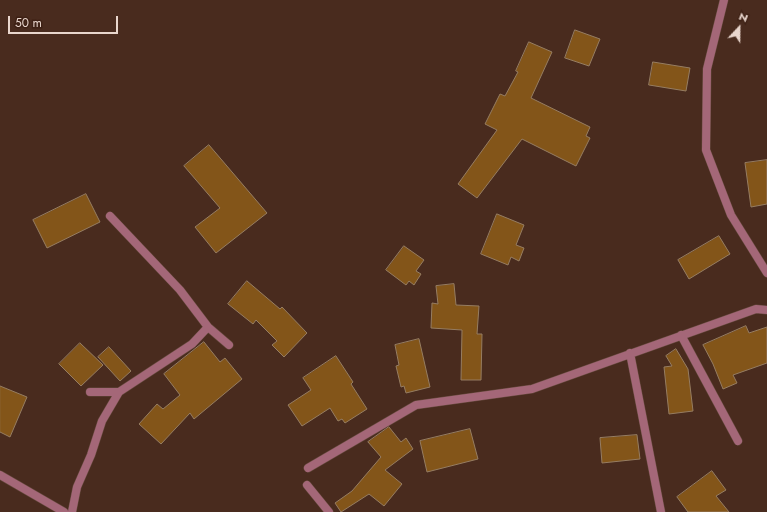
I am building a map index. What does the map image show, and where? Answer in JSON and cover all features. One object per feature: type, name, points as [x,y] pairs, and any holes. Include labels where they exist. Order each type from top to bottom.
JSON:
[{"type":"street","points":[[724,0],[707,68],[706,150],[731,215],[767,273]]},
{"type":"street","points":[[110,216],[180,290],[208,327],[229,345]]},
{"type":"street","points":[[308,468],[416,405],[532,389],[756,309],[767,310]]},
{"type":"street","points":[[72,512],[77,487],[91,455],[102,421],[119,392],[192,344],[208,327]]},
{"type":"street","points":[[681,335],[738,441]]},
{"type":"street","points":[[630,353],[661,512]]},
{"type":"street","points":[[90,392],[119,392]]},
{"type":"street","points":[[0,475],[64,512]]},
{"type":"street","points":[[308,485],[329,512]]},
{"type":"building","points":[[575,30],[600,39],[589,66],[565,58]]},
{"type":"building","points":[[529,42],[552,52],[531,98],[590,127],[586,136],[590,138],[576,166],[522,139],[477,198],[458,184],[497,130],[485,124],[500,94],[505,96],[518,72],[516,71]]},
{"type":"building","points":[[653,62],[690,68],[686,91],[649,85]]},
{"type":"building","points":[[209,145],[267,213],[216,253],[195,227],[220,208],[184,166]]},
{"type":"building","points":[[767,160],[767,204],[751,207],[745,163]]},
{"type":"building","points":[[86,194],[100,222],[47,248],[33,220]]},
{"type":"building","points":[[497,214],[524,225],[516,245],[524,248],[519,261],[511,257],[508,265],[481,254]]},
{"type":"building","points":[[719,236],[730,254],[689,279],[678,260]]},
{"type":"building","points":[[404,246],[424,260],[416,271],[421,274],[414,285],[409,281],[406,285],[386,270]]},
{"type":"building","points":[[247,281],[280,309],[282,307],[307,333],[284,357],[272,345],[277,341],[256,320],[253,324],[228,304]]},
{"type":"building","points":[[454,284],[456,305],[479,306],[477,334],[482,334],[481,380],[461,380],[462,330],[431,328],[432,303],[438,304],[436,286]]},
{"type":"building","points":[[746,326],[749,333],[767,327],[767,363],[733,375],[737,383],[723,389],[713,364],[703,345]]},
{"type":"building","points":[[419,339],[430,387],[406,393],[404,386],[401,387],[396,366],[399,365],[395,345]]},
{"type":"building","points":[[204,342],[220,362],[225,358],[242,379],[194,419],[190,413],[161,444],[139,424],[157,404],[163,409],[180,395],[164,374]]},
{"type":"building","points":[[80,343],[103,365],[81,386],[59,364]]},
{"type":"building","points":[[109,347],[131,371],[120,381],[98,357]]},
{"type":"building","points":[[676,349],[688,369],[693,411],[669,414],[664,367],[672,366],[666,356]]},
{"type":"building","points":[[336,356],[353,382],[351,384],[367,409],[345,423],[342,419],[338,421],[330,408],[302,426],[288,405],[311,390],[303,378]]},
{"type":"building","points":[[0,386],[27,397],[10,437],[0,432]]},
{"type":"building","points":[[389,427],[401,442],[406,438],[413,449],[385,470],[402,484],[384,506],[369,494],[341,512],[335,503],[352,491],[381,457],[368,442]]},
{"type":"building","points":[[470,429],[478,459],[427,472],[420,441]]},
{"type":"building","points":[[637,435],[640,459],[602,463],[600,438]]},
{"type":"building","points":[[712,471],[726,490],[716,496],[729,512],[688,512],[677,497]]}]
